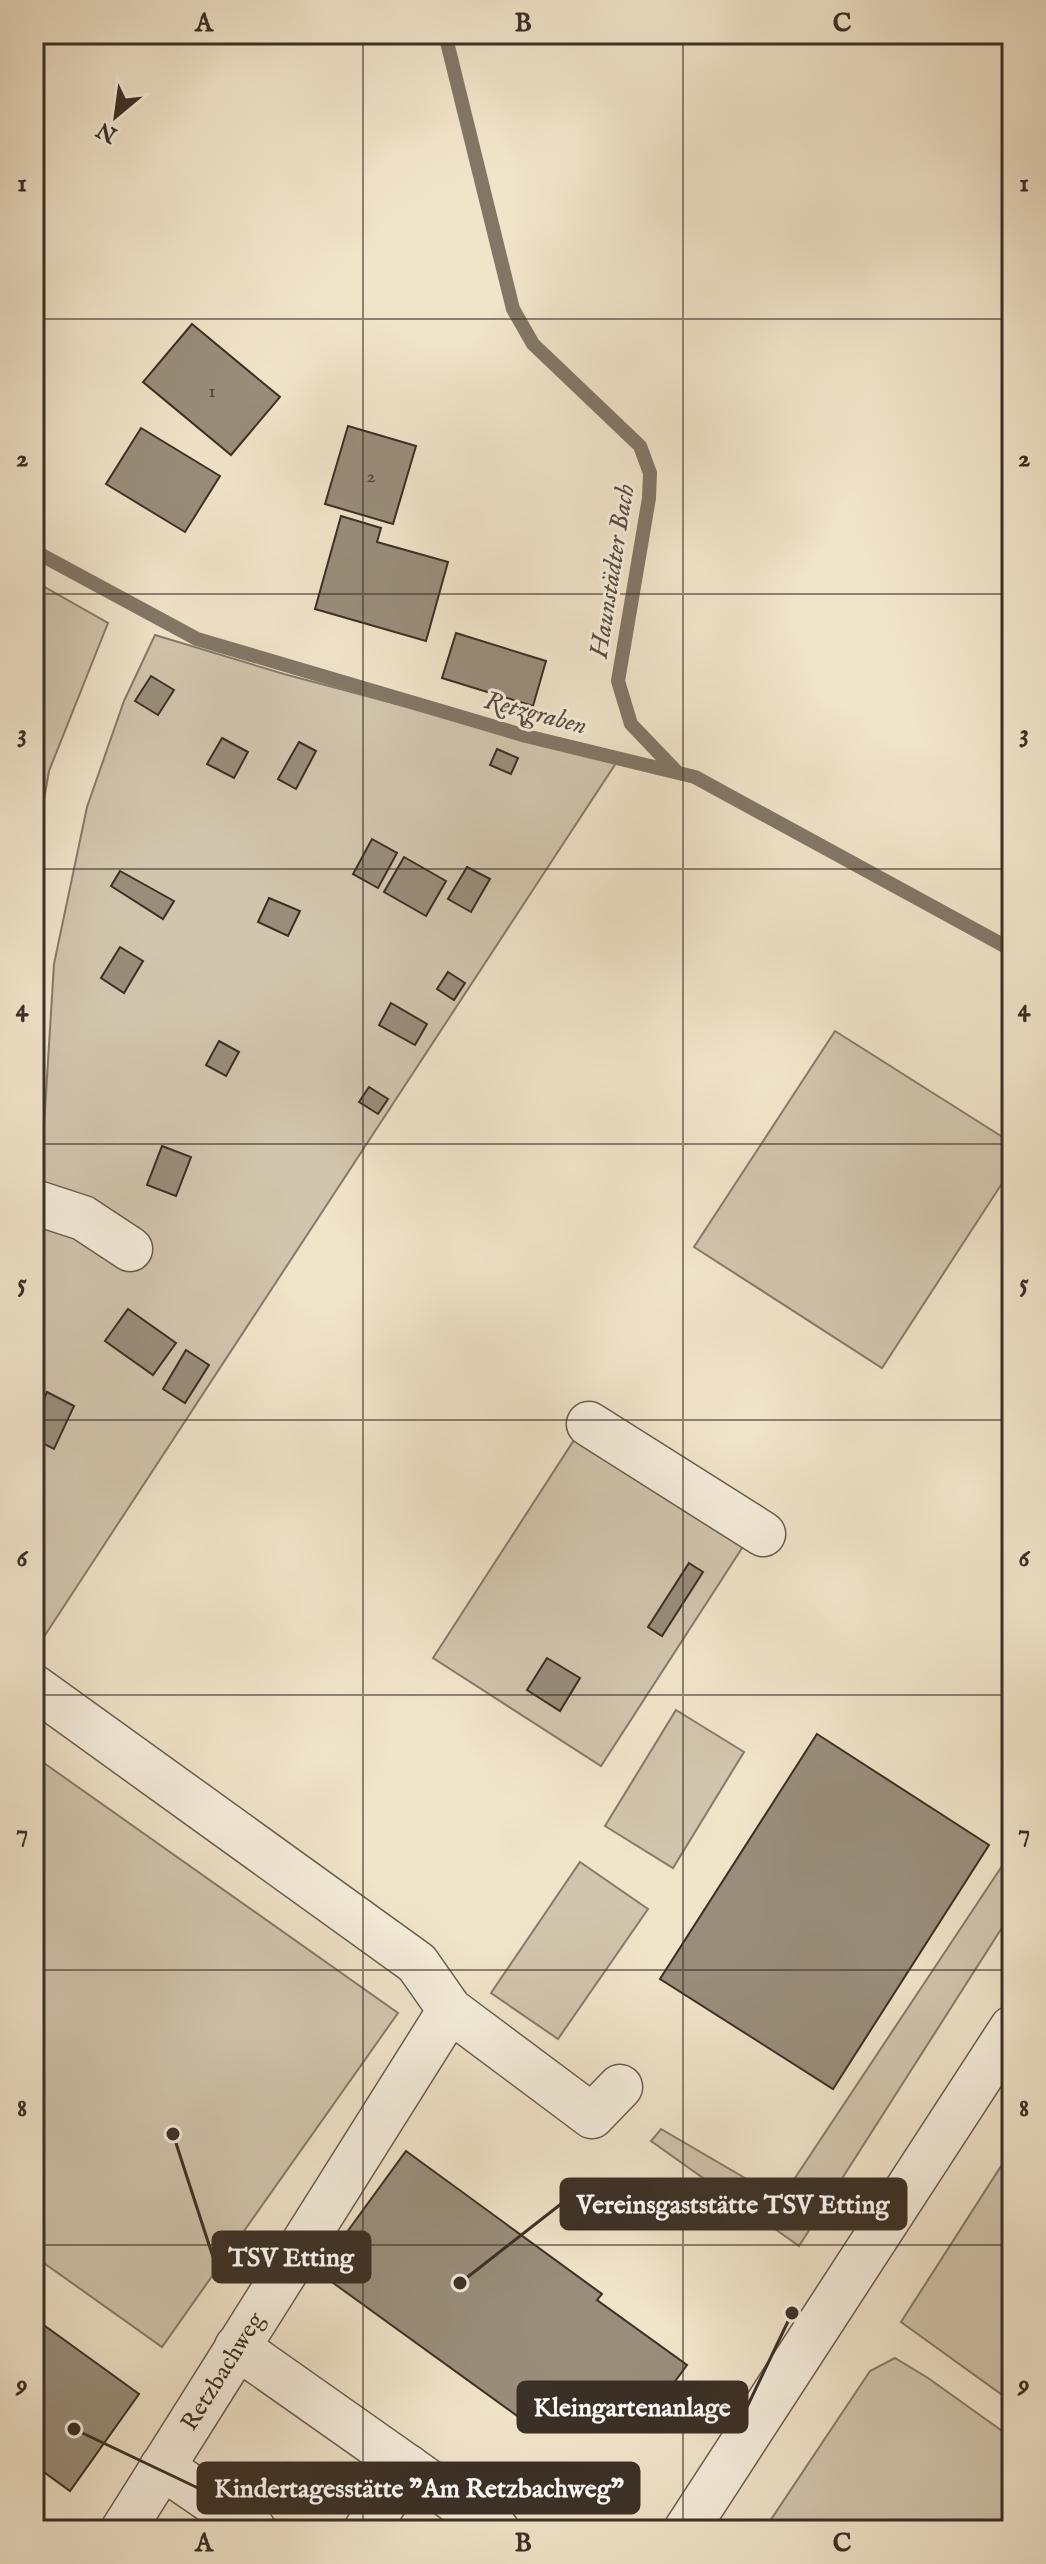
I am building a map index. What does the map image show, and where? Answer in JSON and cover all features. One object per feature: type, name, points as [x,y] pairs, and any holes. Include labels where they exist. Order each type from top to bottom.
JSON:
[{"type":"street","points":[[34,1202],[83,1218],[130,1249]]},
{"type":"street","points":[[589,1424],[763,1534]]},
{"type":"street","points":[[34,1687],[417,1963],[450,2010],[606,2101]]},
{"type":"street","name":"Retzbachweg","points":[[123,2530],[450,2010]]},
{"type":"street","points":[[686,2530],[1012,2028]]},
{"type":"street","points":[[237,2347],[497,2530]]},
{"type":"street","points":[[162,2467],[254,2530]]},
{"type":"street","points":[[366,2530],[408,2467]]},
{"type":"shaded area","points":[[34,581],[108,623],[49,771],[34,856]]},
{"type":"shaded area","points":[[155,635],[284,674],[616,763],[34,1652],[34,1244],[38,1223],[54,964],[87,807],[124,701]]},
{"type":"shaded area","points":[[835,1031],[1012,1143],[1012,1168],[882,1368],[694,1247]]},
{"type":"shaded area","points":[[576,1437],[744,1545],[601,1766],[433,1658]]},
{"type":"shaded area","points":[[676,1710],[744,1752],[673,1868],[605,1826]]},
{"type":"shaded area","points":[[34,1756],[398,2013],[162,2347],[34,2256]]},
{"type":"shaded area","points":[[1012,1851],[1012,1912],[799,2246],[651,2141],[661,2129],[781,2199]]},
{"type":"shaded area","points":[[580,1862],[648,1909],[558,2039],[491,1993]]},
{"type":"shaded area","points":[[1012,2149],[1012,2402],[901,2322]]},
{"type":"shaded area","points":[[895,2358],[1012,2438],[1012,2530],[764,2530],[870,2371]]},
{"type":"building","points":[[192,324],[280,397],[231,455],[143,382]]},
{"type":"building","points":[[348,426],[416,446],[393,524],[325,504]]},
{"type":"building","points":[[141,428],[220,476],[185,532],[106,484]]},
{"type":"building","points":[[341,516],[381,528],[377,542],[448,562],[426,641],[315,609]]},
{"type":"building","points":[[456,633],[546,661],[533,706],[442,678]]},
{"type":"building","points":[[151,676],[174,690],[158,715],[135,701]]},
{"type":"building","points":[[222,738],[248,752],[234,778],[207,764]]},
{"type":"building","points":[[299,742],[316,751],[296,789],[278,779]]},
{"type":"building","points":[[497,749],[518,758],[511,774],[490,765]]},
{"type":"building","points":[[372,839],[397,853],[378,888],[353,874]]},
{"type":"building","points":[[404,857],[446,881],[426,916],[384,892]]},
{"type":"building","points":[[467,867],[490,879],[471,912],[448,899]]},
{"type":"building","points":[[120,871],[174,901],[163,919],[111,886]]},
{"type":"building","points":[[269,898],[300,911],[288,936],[258,922]]},
{"type":"building","points":[[120,947],[143,961],[124,993],[101,978]]},
{"type":"building","points":[[448,972],[465,983],[454,1000],[437,989]]},
{"type":"building","points":[[391,1003],[427,1024],[415,1045],[379,1025]]},
{"type":"building","points":[[219,1041],[239,1052],[226,1076],[206,1065]]},
{"type":"building","points":[[369,1087],[388,1099],[378,1114],[359,1102]]},
{"type":"building","points":[[162,1146],[191,1157],[176,1196],[147,1185]]},
{"type":"building","points":[[128,1309],[176,1343],[153,1375],[105,1341]]},
{"type":"building","points":[[186,1350],[209,1365],[185,1403],[163,1389]]},
{"type":"building","points":[[47,1392],[74,1406],[54,1449],[34,1439],[34,1422]]},
{"type":"building","points":[[689,1563],[703,1572],[662,1636],[648,1627]]},
{"type":"building","points":[[547,1658],[580,1678],[560,1711],[527,1690]]},
{"type":"building","points":[[817,1734],[989,1845],[833,2089],[660,1979]]},
{"type":"building","points":[[406,2151],[602,2294],[597,2300],[687,2365],[640,2429],[611,2407],[601,2421],[584,2409],[570,2428],[533,2400],[520,2418],[318,2272]]},
{"type":"building","points":[[34,2318],[139,2394],[70,2491],[34,2465]]},
{"type":"building","points":[[34,2517],[53,2530],[34,2530]]},
{"type":"waterway","name":"Haunstädter Bach","points":[[445,34],[513,309],[533,344],[640,446],[650,473],[649,498],[618,681],[631,724],[676,771]]},
{"type":"waterway","name":"Retzgraben","points":[[34,551],[197,639],[526,736],[695,777],[1012,950]]},
{"type":"place","name":"TSV Etting","points":[[173,2134]]},
{"type":"place","name":"Vereinsgaststätte TSV Etting","points":[[460,2283]]},
{"type":"place","name":"Kleingartenanlage","points":[[792,2313]]},
{"type":"place","name":"Kindertagesstätte \"Am Retzbachweg\"","points":[[74,2429]]}]
